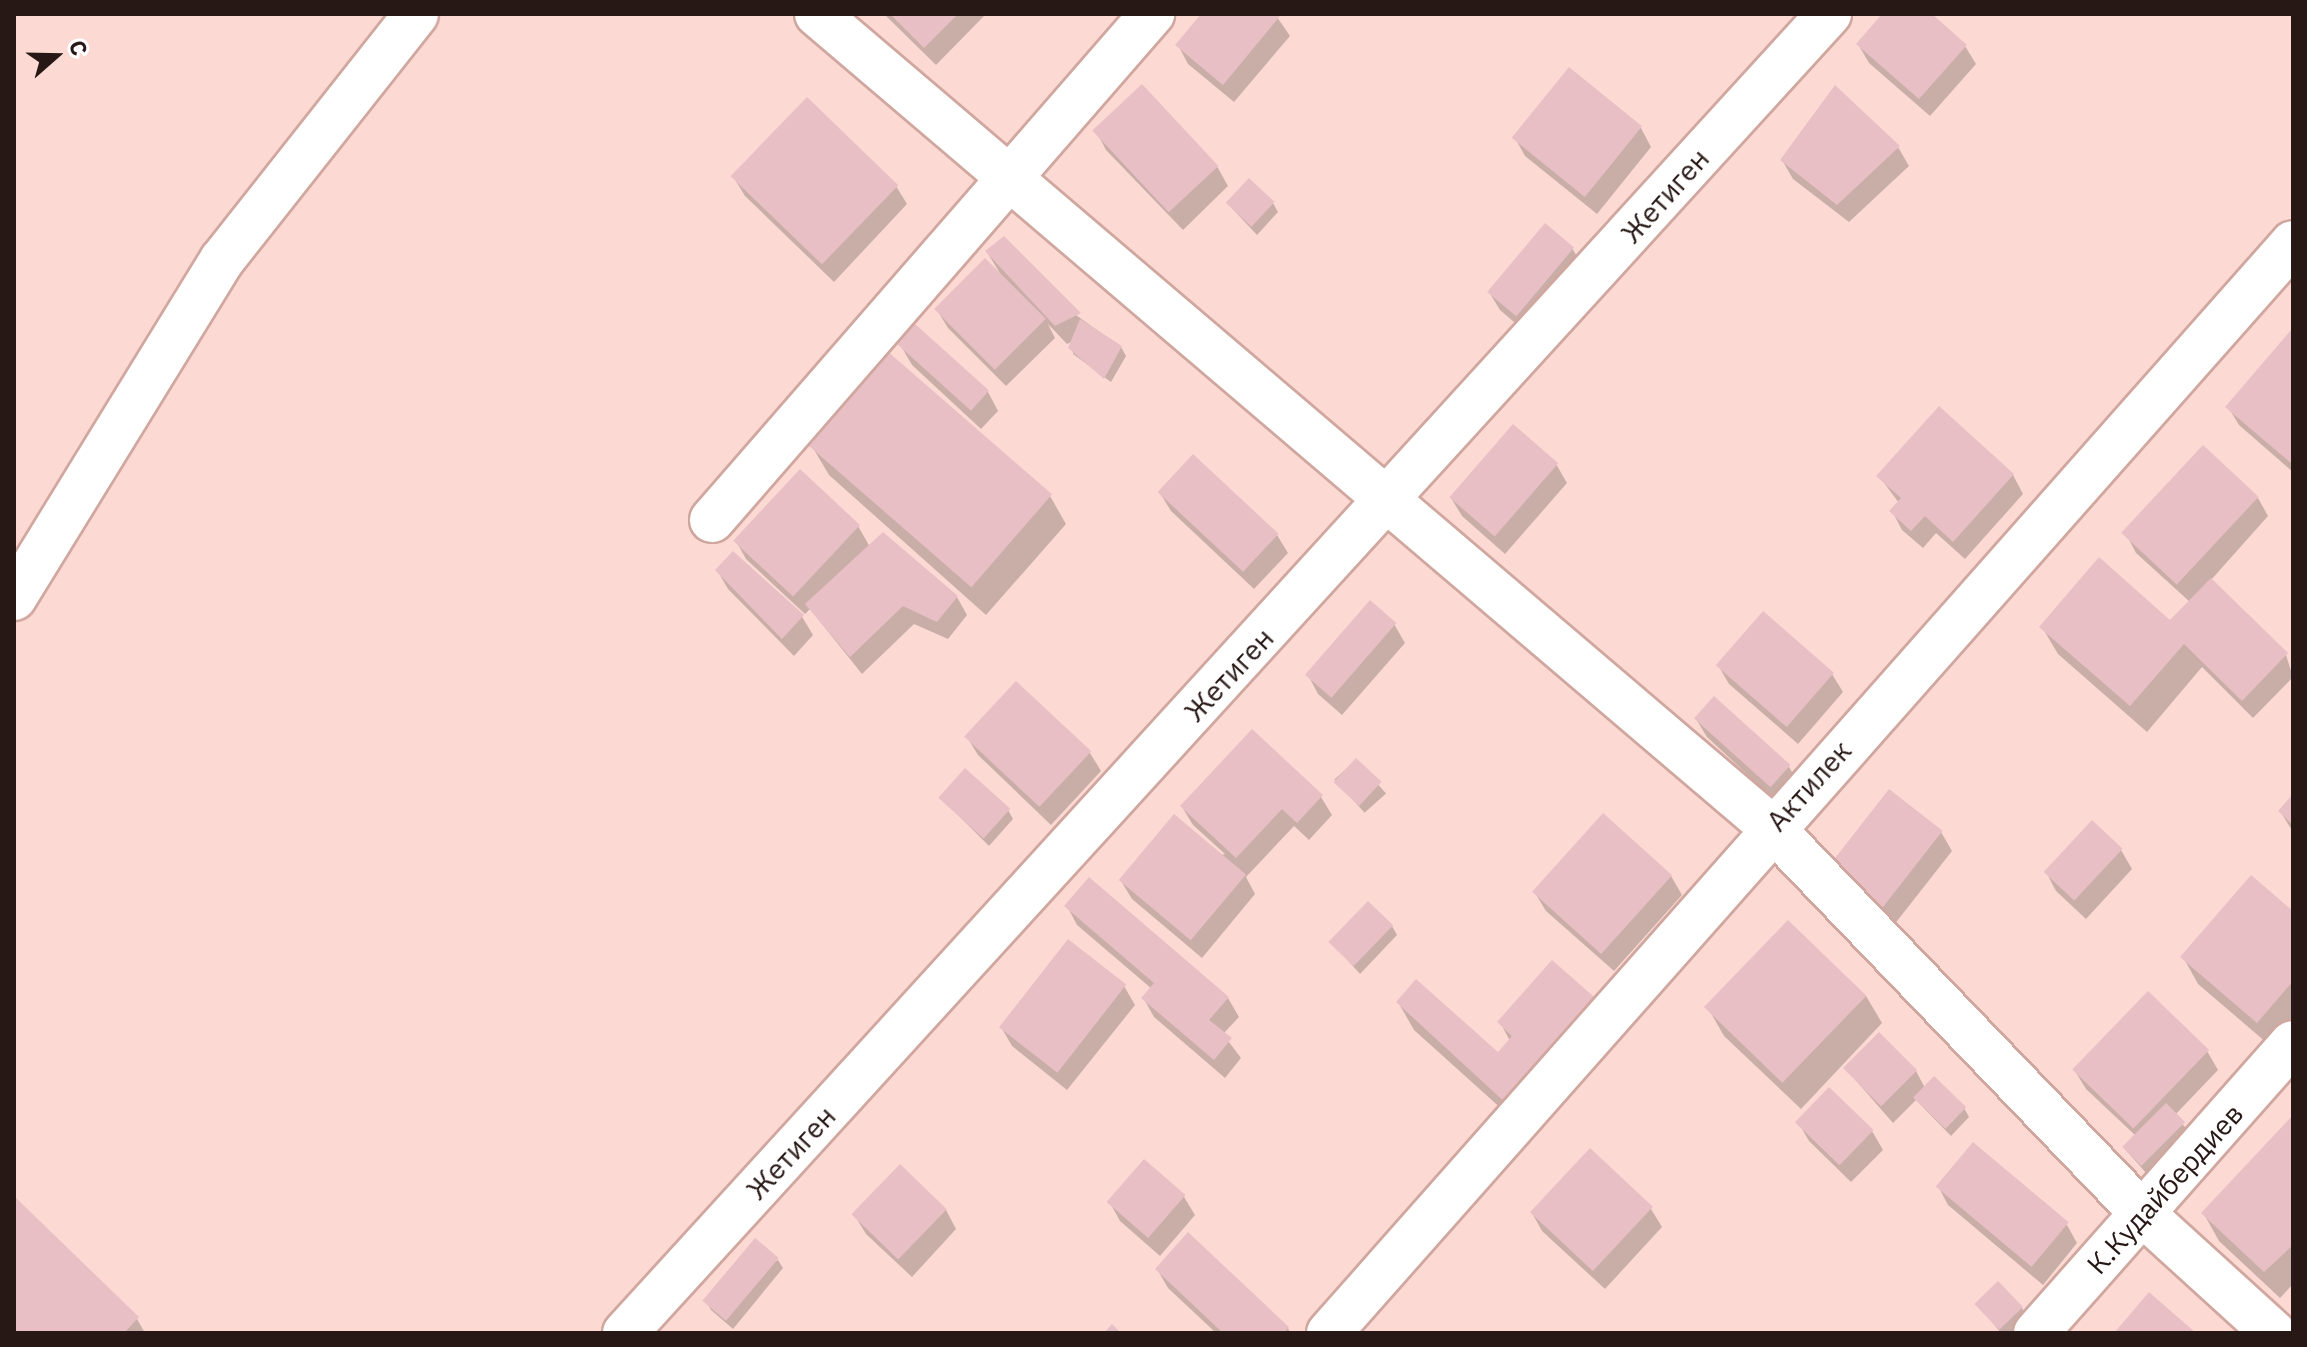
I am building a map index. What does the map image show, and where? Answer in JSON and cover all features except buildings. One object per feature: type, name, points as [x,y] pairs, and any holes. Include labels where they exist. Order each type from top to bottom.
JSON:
[{"type":"street","points":[[14,598],[222,260],[416,14]]},
{"type":"street","points":[[817,14],[1772,828],[2143,1214],[2274,1333]]},
{"type":"street","points":[[712,520],[1152,14]]},
{"type":"street","name":"Жетиген","points":[[625,1333],[1390,500],[1829,14]]},
{"type":"street","name":"Актилек","points":[[1329,1333],[1772,828],[2293,243]]},
{"type":"street","name":"К.Кудайбердиев","points":[[2036,1333],[2293,1043]]}]
